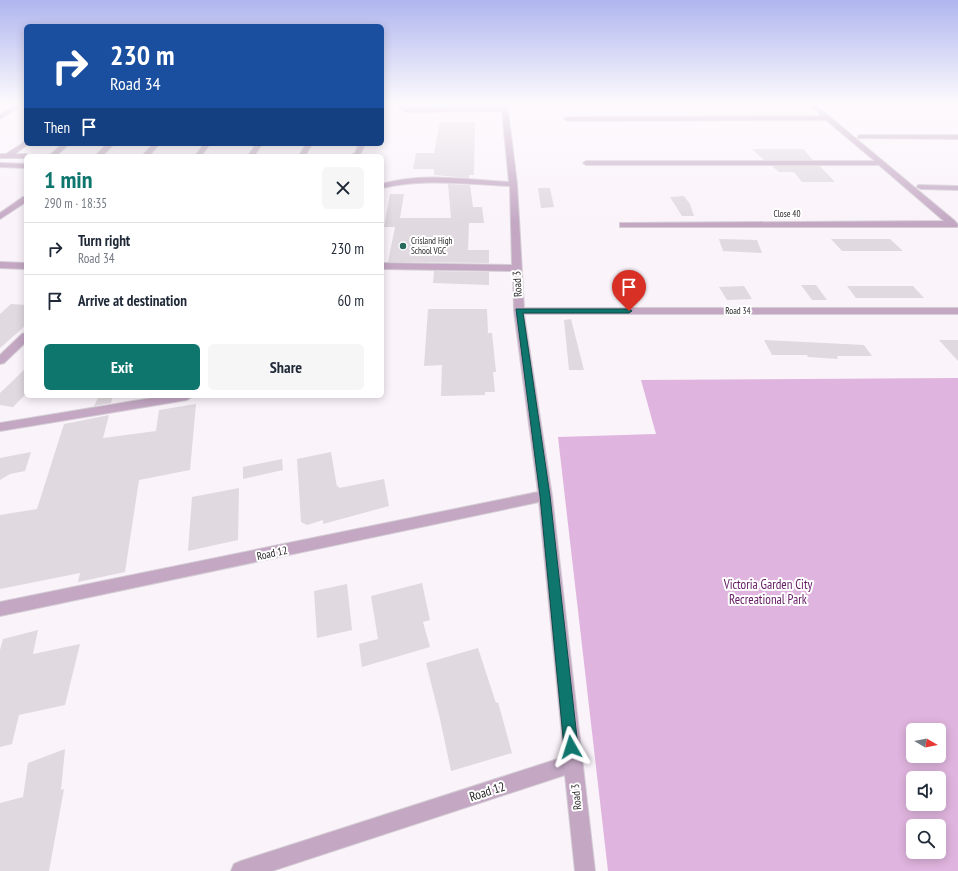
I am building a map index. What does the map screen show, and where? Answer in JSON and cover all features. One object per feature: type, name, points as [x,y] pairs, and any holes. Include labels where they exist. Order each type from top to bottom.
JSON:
[{"type":"street","name":"Road 3","points":[[509,143],[513,184],[519,311],[545,496],[585,871]]},
{"type":"street","points":[[856,143],[955,226]]},
{"type":"street","points":[[867,143],[940,203]]},
{"type":"street","points":[[8,156],[24,144]]},
{"type":"street","points":[[54,154],[64,146]]},
{"type":"street","points":[[100,154],[109,146]]},
{"type":"street","points":[[148,154],[154,146]]},
{"type":"street","points":[[200,154],[206,146]]},
{"type":"street","points":[[0,156],[24,156]]},
{"type":"street","points":[[586,163],[880,163]]},
{"type":"street","points":[[0,166],[24,166]]},
{"type":"street","points":[[384,185],[389,183],[412,181],[513,184]]},
{"type":"street","points":[[921,187],[958,188]]},
{"type":"street","points":[[0,217],[24,200]]},
{"type":"street","name":"Close 40","points":[[623,225],[955,226]]},
{"type":"street","points":[[0,266],[24,266]]},
{"type":"street","points":[[384,266],[517,268]]},
{"type":"street","name":"Road 34","points":[[519,311],[958,311]]},
{"type":"street","points":[[0,360],[24,338]]},
{"type":"street","points":[[0,427],[175,398]]},
{"type":"street","name":"Road 12","points":[[0,609],[545,496]]},
{"type":"street","name":"Road 12","points":[[241,871],[573,763]]},
{"type":"green space","name":"Victoria Garden City Recreational Park","points":[[958,378],[958,871],[608,871],[558,437],[656,434],[641,380]]},
{"type":"building","points":[[436,143],[475,143],[474,175],[469,175],[469,178],[434,175],[434,169],[413,169],[416,153],[434,153]]},
{"type":"building","points":[[752,149],[803,149],[813,160],[764,160]]},
{"type":"building","points":[[772,166],[820,166],[835,182],[802,182],[794,172],[779,172]]},
{"type":"building","points":[[448,184],[470,185],[473,207],[482,207],[484,223],[469,223],[468,250],[489,250],[489,263],[388,262],[395,227],[384,227],[390,194],[404,194],[400,218],[451,218]]},
{"type":"building","points":[[538,188],[550,188],[554,207],[541,208]]},
{"type":"building","points":[[684,196],[690,204],[694,216],[682,216],[670,197]]},
{"type":"building","points":[[719,239],[757,240],[762,253],[723,251]]},
{"type":"building","points":[[831,239],[890,239],[903,251],[842,251]]},
{"type":"building","points":[[434,271],[489,272],[489,285],[433,283]]},
{"type":"building","points":[[801,285],[816,285],[827,300],[812,300]]},
{"type":"building","points":[[744,286],[752,299],[727,300],[719,287]]},
{"type":"building","points":[[847,286],[913,286],[924,298],[856,298]]},
{"type":"building","points":[[11,304],[24,305],[24,327],[0,348],[0,314]]},
{"type":"building","points":[[428,309],[487,309],[488,333],[492,333],[496,372],[493,372],[495,392],[485,392],[485,395],[441,396],[442,365],[424,366]]},
{"type":"building","points":[[571,319],[584,370],[569,370],[564,320]]},
{"type":"building","points":[[764,340],[864,345],[872,356],[837,356],[838,359],[808,357],[807,355],[772,355]]},
{"type":"building","points":[[939,340],[958,340],[958,361]]},
{"type":"building","points":[[24,370],[24,396],[13,407],[0,405],[0,393]]},
{"type":"building","points":[[98,398],[112,398],[111,403],[94,406]]},
{"type":"building","points":[[196,404],[190,470],[139,480],[125,572],[78,582],[80,573],[0,589],[0,515],[37,509],[64,424],[109,415],[103,438],[156,431],[159,410]]},
{"type":"building","points":[[31,452],[25,471],[10,474],[0,480],[0,458]]},
{"type":"building","points":[[331,452],[337,487],[339,486],[339,488],[384,479],[389,506],[323,524],[323,520],[307,525],[301,522],[297,459]]},
{"type":"building","points":[[282,459],[283,470],[243,479],[243,467]]},
{"type":"building","points":[[239,488],[238,540],[188,551],[192,497]]},
{"type":"building","points":[[422,583],[430,620],[423,622],[430,647],[362,667],[359,644],[378,639],[371,596]]},
{"type":"building","points":[[347,584],[352,630],[317,638],[314,591]]},
{"type":"building","points":[[38,630],[33,654],[80,644],[65,705],[19,715],[12,744],[0,747],[0,650],[3,639]]},
{"type":"building","points":[[478,648],[496,703],[498,702],[512,753],[451,771],[426,663]]},
{"type":"building","points":[[65,749],[61,790],[64,789],[49,871],[0,871],[0,803],[23,797],[28,763]]},
{"type":"place","name":"Crisland High School VGC","points":[[403,246]]},
{"type":"route","points":[[571,747],[545,496],[519,311],[629,311]]}]
